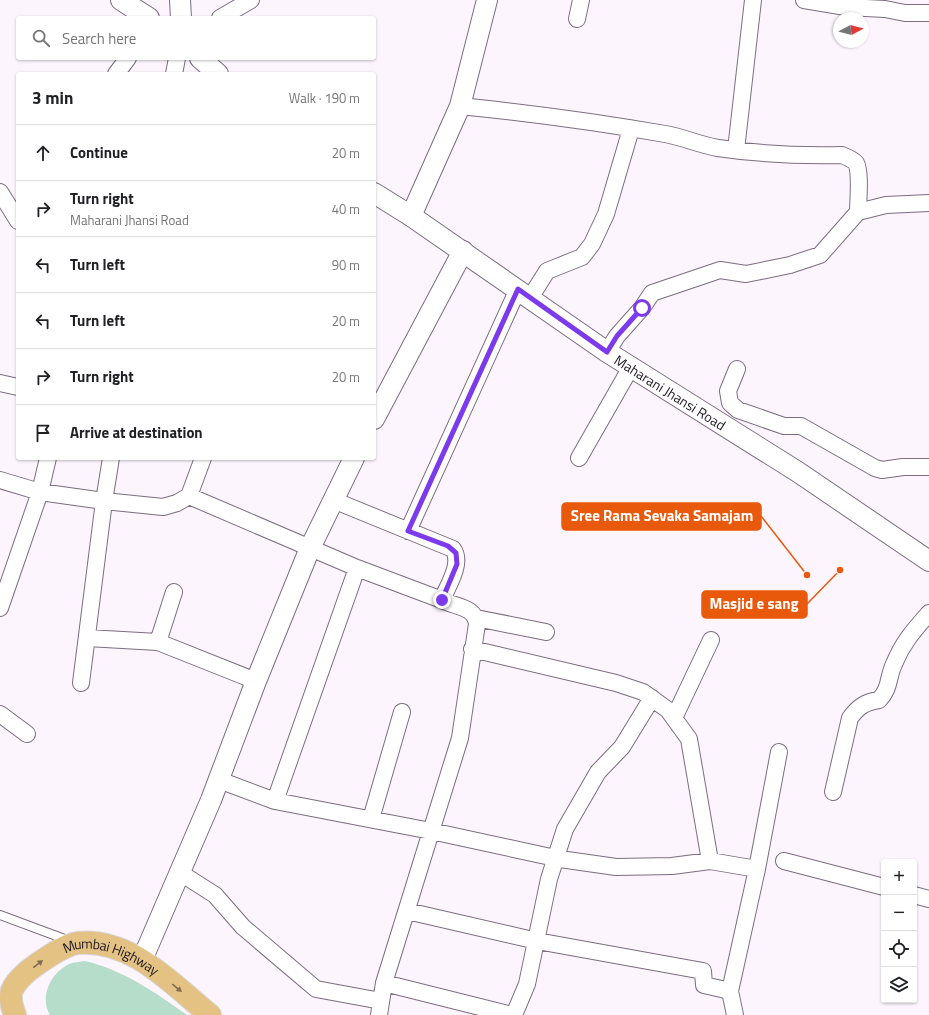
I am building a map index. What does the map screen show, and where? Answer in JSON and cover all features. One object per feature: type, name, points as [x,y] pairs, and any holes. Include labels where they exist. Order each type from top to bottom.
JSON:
[{"type":"highway","name":"Mumbai Highway","points":[[15,1015],[5,989],[41,960],[77,943],[113,946],[142,960],[210,1015]]},
{"type":"street","points":[[120,0],[146,16]]},
{"type":"street","points":[[180,0],[181,16]]},
{"type":"street","points":[[223,16],[251,0]]},
{"type":"street","points":[[411,216],[460,106],[487,0]]},
{"type":"street","points":[[577,19],[581,0]]},
{"type":"street","points":[[736,150],[753,0]]},
{"type":"street","points":[[804,0],[846,7],[885,9],[905,13],[929,13]]},
{"type":"street","points":[[118,72],[126,60]]},
{"type":"street","points":[[174,72],[177,60]]},
{"type":"street","points":[[202,60],[216,72]]},
{"type":"street","points":[[460,106],[533,113],[666,134],[717,148],[779,154],[842,155],[850,158],[856,164],[858,172],[858,212]]},
{"type":"street","points":[[408,531],[524,293],[547,271],[582,257],[592,244],[606,214],[631,129]]},
{"type":"street","points":[[0,192],[16,218]]},
{"type":"street","name":"Maharani Jhansi Road","points":[[376,194],[411,216],[524,293],[607,352],[798,472],[929,561]]},
{"type":"street","points":[[607,352],[617,336],[642,308],[652,293],[720,270],[746,274],[790,266],[820,255],[858,212],[886,205],[929,203]]},
{"type":"street","points":[[376,415],[463,252]]},
{"type":"street","points":[[579,458],[631,367]]},
{"type":"street","points":[[737,369],[728,391],[730,402],[738,410],[784,426],[801,426],[875,468],[882,470],[903,467],[929,468]]},
{"type":"street","points":[[0,383],[16,387]]},
{"type":"street","points":[[0,608],[40,492],[48,460]]},
{"type":"street","points":[[81,682],[111,460]]},
{"type":"street","points":[[0,480],[40,492],[163,507],[178,503],[189,496],[202,460]]},
{"type":"street","points":[[142,960],[219,780],[256,681],[310,548],[353,460]]},
{"type":"street","points":[[179,872],[215,895],[243,927],[316,989],[380,1008],[384,983],[460,738],[472,649],[477,624],[476,618],[466,608],[452,605],[357,568],[189,496]]},
{"type":"street","points":[[333,500],[448,546],[456,553],[457,564],[442,600]]},
{"type":"street","points":[[275,800],[357,568]]},
{"type":"street","points":[[158,642],[174,592]]},
{"type":"street","points":[[833,792],[850,718],[856,709],[868,702],[879,700],[887,691],[893,666],[905,641],[929,613]]},
{"type":"street","points":[[476,618],[546,632]]},
{"type":"street","points":[[87,638],[158,642],[256,681]]},
{"type":"street","points":[[674,718],[711,640]]},
{"type":"street","points":[[472,649],[616,683],[643,692],[668,710],[689,739],[710,861]]},
{"type":"street","points":[[384,983],[513,1015],[527,984],[555,857],[565,829],[598,772],[622,747],[652,698]]},
{"type":"street","points":[[371,819],[402,712]]},
{"type":"street","points":[[0,714],[27,734]]},
{"type":"street","points":[[735,1015],[730,991],[779,752]]},
{"type":"street","points":[[219,780],[275,800],[555,857],[616,867],[672,866],[710,861],[756,869]]},
{"type":"street","points":[[784,861],[881,886]]},
{"type":"street","points":[[917,896],[929,899]]},
{"type":"street","points":[[407,911],[537,941],[703,971],[704,985],[730,991]]},
{"type":"lane","points":[[0,915],[77,943]]},
{"type":"green space","points":[[85,961],[126,976],[151,990],[187,1015],[50,1015],[47,1008],[46,993],[52,979],[69,964]]},
{"type":"place","name":"Masjid e sang","points":[[840,570]]},
{"type":"place","name":"Sree Rama Sevaka Samajam","points":[[807,575]]},
{"type":"route","points":[[442,600],[457,564],[456,553],[453,548],[408,531],[518,289],[607,352],[617,336],[642,308]]}]
